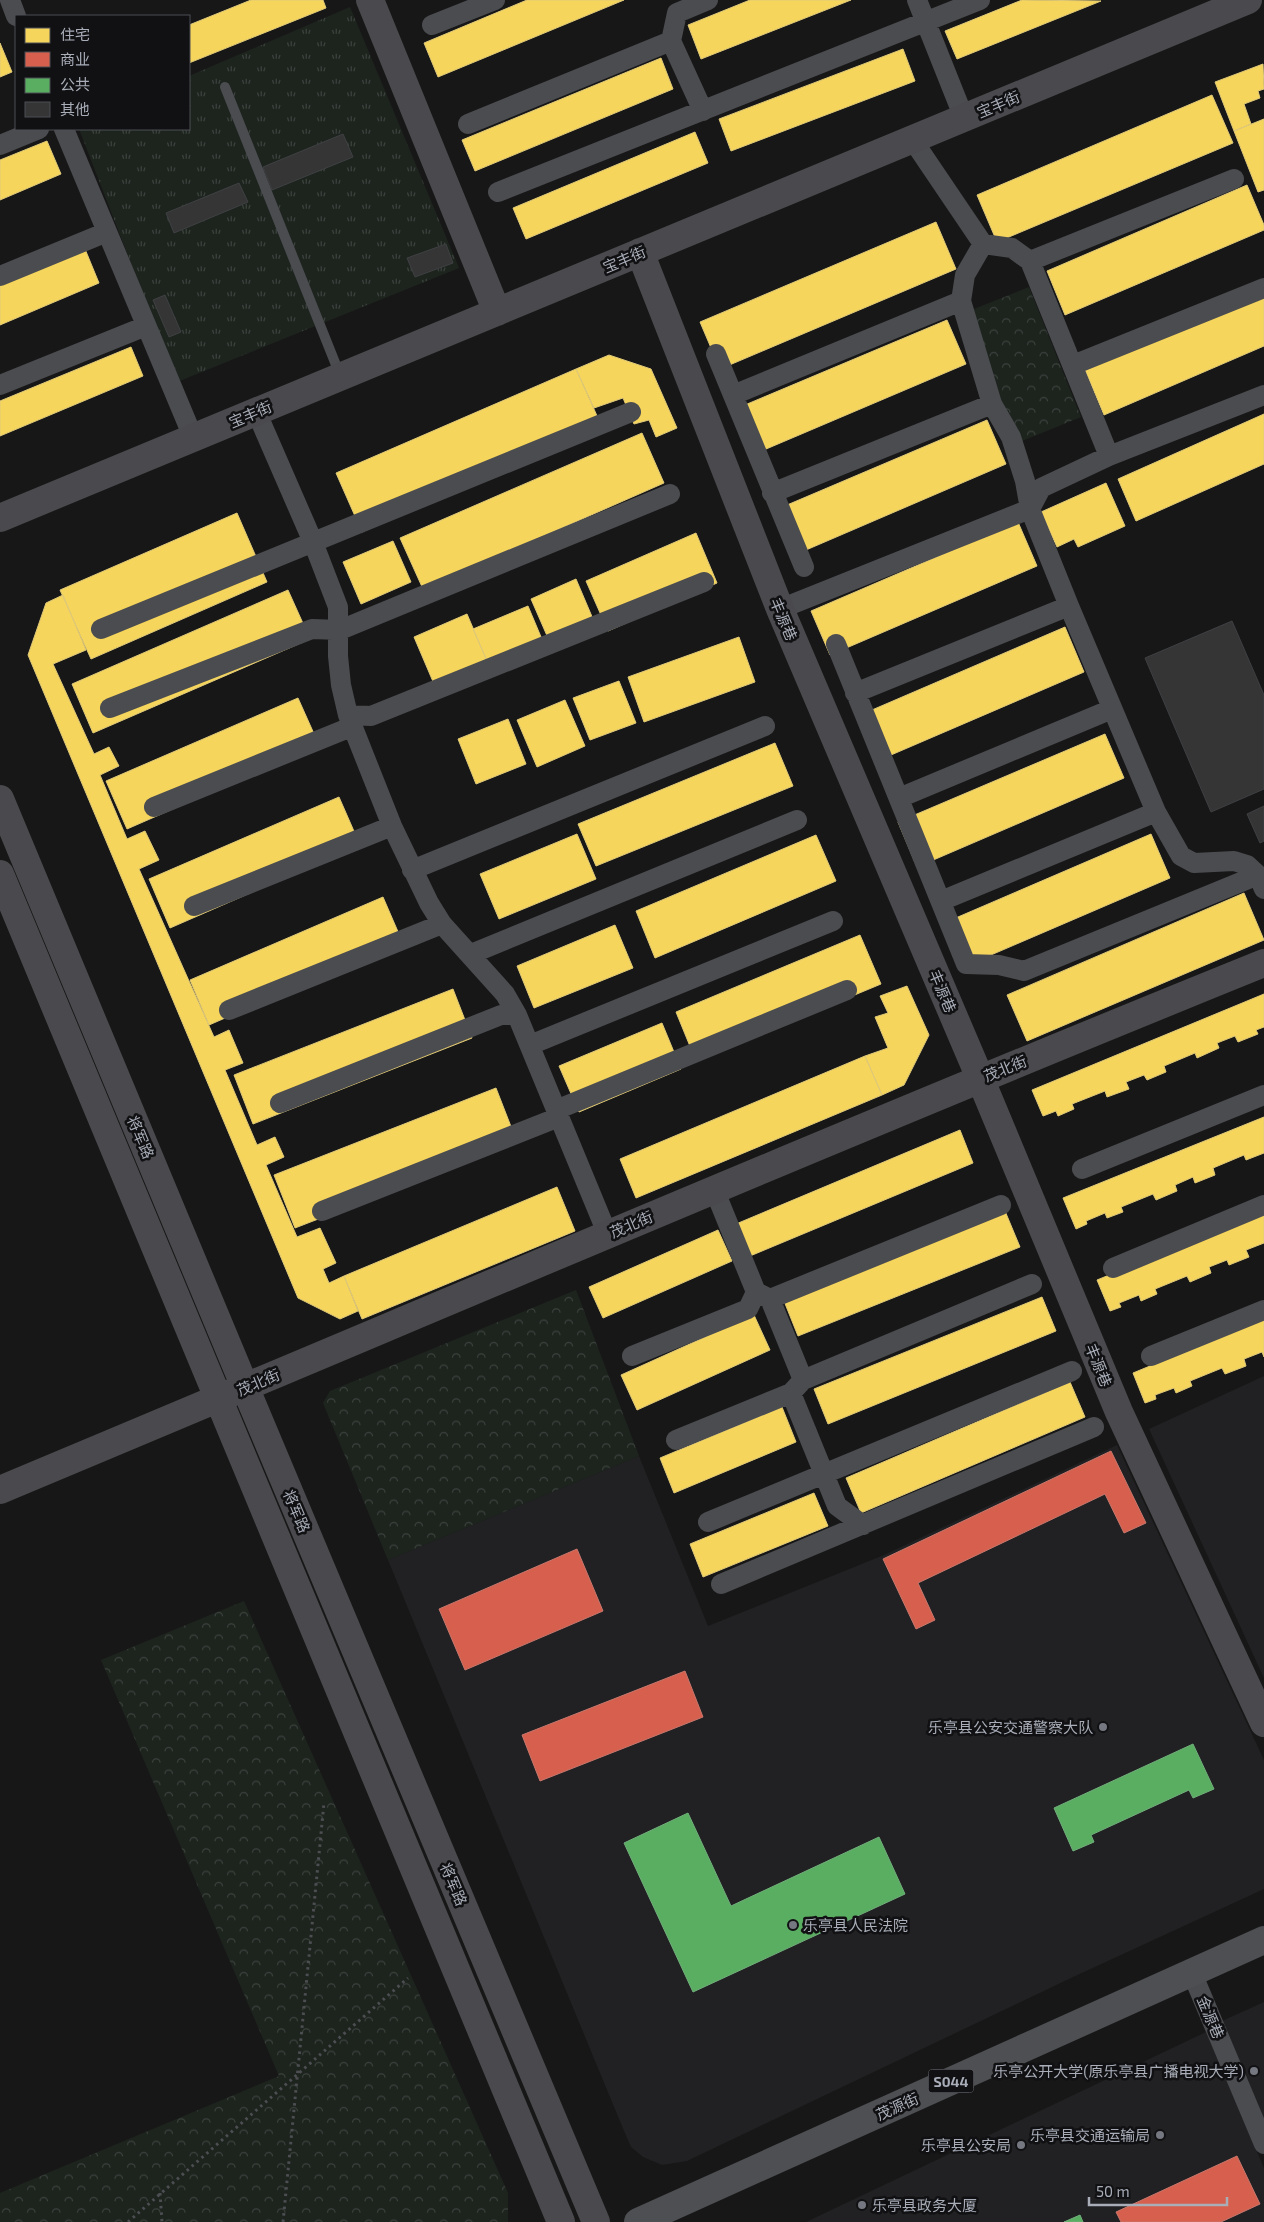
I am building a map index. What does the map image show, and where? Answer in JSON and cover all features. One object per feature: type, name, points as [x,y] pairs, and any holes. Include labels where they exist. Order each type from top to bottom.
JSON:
[{"type":"main road","name":"茂源街","points":[[638,2222],[1264,1940]]},
{"type":"street","points":[[10,0],[15,15]]},
{"type":"street","points":[[370,0],[497,312]]},
{"type":"street","points":[[432,25],[495,0]]},
{"type":"street","points":[[703,111],[671,41],[678,6],[708,0]]},
{"type":"street","points":[[917,0],[964,118]]},
{"type":"street","points":[[498,192],[980,0]]},
{"type":"street","name":"宝丰街","points":[[0,518],[1248,0]]},
{"type":"street","points":[[0,24],[15,17]]},
{"type":"street","points":[[468,124],[671,41]]},
{"type":"street","points":[[0,144],[36,130]]},
{"type":"street","points":[[64,130],[193,437]]},
{"type":"street","points":[[912,139],[983,244],[1012,248],[1030,261],[1109,456]]},
{"type":"street","points":[[1030,261],[1234,180]]},
{"type":"street","points":[[0,276],[107,232]]},
{"type":"street","points":[[836,644],[966,964],[999,965],[1024,971],[1261,882],[1247,865],[1234,861],[1194,863],[1181,856],[1156,812],[1030,509],[1025,481],[1011,437],[992,404],[962,301],[965,275],[983,244]]},
{"type":"street","name":"丰源巷","points":[[640,252],[780,609],[980,1078],[1119,1412],[1264,1722]]},
{"type":"street","points":[[1073,365],[1264,288]]},
{"type":"street","points":[[732,395],[962,301]]},
{"type":"street","points":[[0,385],[146,326]]},
{"type":"street","points":[[716,354],[804,568]]},
{"type":"street","points":[[780,609],[1030,509],[1041,488],[1109,456],[1264,395]]},
{"type":"street","points":[[772,494],[992,404]]},
{"type":"street","points":[[256,411],[313,542],[338,607],[340,630],[338,656],[341,685],[350,721],[392,826],[412,870],[442,924],[505,994],[517,1015],[607,1233]]},
{"type":"street","points":[[101,629],[631,412]]},
{"type":"street","points":[[110,708],[312,629],[340,630],[670,494]]},
{"type":"street","points":[[154,807],[350,721],[371,716],[704,582]]},
{"type":"street","points":[[855,693],[1069,606]]},
{"type":"street","points":[[899,798],[1112,709]]},
{"type":"street","points":[[412,870],[765,726]]},
{"type":"street","name":"将军路","points":[[0,799],[596,2222]]},
{"type":"street","points":[[941,900],[1156,812]]},
{"type":"street","points":[[471,954],[797,820]]},
{"type":"street","points":[[194,906],[392,826]]},
{"type":"street","name":"将军路","points":[[0,874],[561,2222]]},
{"type":"street","points":[[530,1045],[833,921]]},
{"type":"street","points":[[229,1010],[442,924]]},
{"type":"street","name":"茂北街","points":[[0,1490],[607,1233],[980,1078],[1264,963]]},
{"type":"street","points":[[322,1211],[847,990]]},
{"type":"street","points":[[280,1103],[501,1016],[517,1015]]},
{"type":"street","points":[[1082,1169],[1264,1095]]},
{"type":"street","points":[[714,1189],[763,1296],[797,1387],[824,1474],[837,1506],[863,1525]]},
{"type":"street","points":[[632,1356],[748,1309],[763,1296],[1000,1205]]},
{"type":"street","points":[[1113,1268],[1264,1206]]},
{"type":"street","points":[[676,1440],[1032,1284]]},
{"type":"street","points":[[1151,1356],[1264,1310]]},
{"type":"street","points":[[708,1522],[1072,1371]]},
{"type":"street","points":[[721,1584],[1094,1428]]},
{"type":"street","name":"金源巷","points":[[1192,1973],[1264,2144]]},
{"type":"lane","points":[[225,87],[341,376]]},
{"type":"path","points":[[283,2222],[324,1803]]},
{"type":"path","points":[[128,2222],[408,1978]]},
{"type":"path","points":[[160,2193],[162,2222]]},
{"type":"shaded area","points":[[1264,1376],[1264,1678],[1149,1429]]},
{"type":"shaded area","points":[[1117,1445],[1264,1760],[1264,1889],[1071,1978],[687,2161],[662,2165],[643,2157],[631,2147],[624,2131],[388,1560],[639,1456],[708,1626],[884,1555]]},
{"type":"shaded area","name":"乐亭公开大学(原乐亭县广播电视大学)","points":[[1264,2002],[1264,2120],[1222,2021]]},
{"type":"shaded area","points":[[1206,2032],[1264,2168],[1264,2222],[806,2222]]},
{"type":"green space","points":[[350,7],[459,268],[177,382],[79,130],[190,130],[190,76]]},
{"type":"green space","points":[[1029,287],[1081,417],[1017,443],[964,313]]},
{"type":"green space","points":[[576,1290],[639,1456],[388,1560],[323,1403],[330,1391]]},
{"type":"green space","points":[[244,1601],[508,2193],[508,2222],[0,2222],[0,2193],[279,2076],[101,1660]]},
{"type":"building: 住宅","points":[[251,0],[323,0],[326,8],[190,63],[190,25]]},
{"type":"building: 住宅","points":[[527,0],[624,0],[438,77],[424,43]]},
{"type":"building: 住宅","points":[[750,0],[851,0],[701,59],[688,25]]},
{"type":"building: 住宅","points":[[1022,0],[1101,1],[957,59],[945,31]]},
{"type":"building: 住宅","points":[[0,43],[12,72],[0,77]]},
{"type":"building: 住宅","points":[[903,49],[915,81],[731,151],[719,119]]},
{"type":"building: 住宅","points":[[661,58],[673,89],[475,171],[462,140]]},
{"type":"building: 住宅","points":[[1263,64],[1264,89],[1258,91],[1260,98],[1244,104],[1251,124],[1234,131],[1215,82]]},
{"type":"building: 住宅","points":[[1212,95],[1233,143],[997,242],[977,195]]},
{"type":"building: 住宅","points":[[1264,119],[1264,190],[1258,192],[1234,131]]},
{"type":"building: 住宅","points":[[695,132],[708,163],[526,239],[513,208]]},
{"type":"building: 住宅","points":[[47,141],[61,174],[0,200],[0,160]]},
{"type":"building: 住宅","points":[[1247,185],[1264,225],[1264,230],[1065,315],[1047,271]]},
{"type":"building: 住宅","points":[[936,222],[956,269],[720,369],[700,322]]},
{"type":"building: 住宅","points":[[85,249],[99,283],[0,325],[0,284]]},
{"type":"building: 住宅","points":[[1264,293],[1264,346],[1104,415],[1085,370]]},
{"type":"building: 住宅","points":[[947,320],[966,364],[752,455],[733,410]]},
{"type":"building: 住宅","points":[[131,347],[143,376],[0,436],[0,401]]},
{"type":"building: 住宅","points":[[609,355],[651,369],[677,428],[656,437],[649,420],[634,424],[623,398],[594,408],[576,369]]},
{"type":"building: 住宅","points":[[576,369],[602,427],[362,532],[336,473]]},
{"type":"building: 住宅","points":[[1264,414],[1264,464],[1136,521],[1118,479]]},
{"type":"building: 住宅","points":[[987,420],[1006,464],[799,553],[780,508]]},
{"type":"building: 住宅","points":[[642,433],[664,483],[423,589],[400,538]]},
{"type":"building: 住宅","points":[[1106,483],[1125,526],[1078,547],[1074,539],[1057,547],[1041,512]]},
{"type":"building: 住宅","points":[[237,513],[267,582],[91,659],[60,590]]},
{"type":"building: 住宅","points":[[1018,522],[1037,566],[830,655],[811,611]]},
{"type":"building: 住宅","points":[[696,533],[717,583],[608,631],[586,581]]},
{"type":"building: 住宅","points":[[393,541],[411,582],[361,604],[343,562]]},
{"type":"building: 住宅","points":[[576,579],[593,619],[548,638],[531,599]]},
{"type":"building: 住宅","points":[[288,590],[310,639],[93,733],[72,684]]},
{"type":"building: 住宅","points":[[63,595],[86,650],[53,664],[94,754],[109,747],[119,766],[100,775],[127,839],[145,831],[159,860],[139,869],[214,1037],[229,1030],[243,1063],[225,1070],[257,1145],[275,1137],[284,1157],[266,1165],[297,1237],[320,1228],[336,1263],[323,1269],[329,1283],[344,1276],[358,1311],[340,1319],[298,1298],[28,655],[46,603]]},
{"type":"building: 住宅","points":[[528,606],[544,644],[490,668],[473,629]]},
{"type":"building: 住宅","points":[[467,614],[490,668],[437,691],[414,637]]},
{"type":"building: 住宅","points":[[1065,627],[1084,672],[877,761],[858,716]]},
{"type":"building: 住宅","points":[[739,637],[755,682],[644,722],[628,677]]},
{"type":"building: 住宅","points":[[619,681],[636,723],[590,740],[573,698]]},
{"type":"building: 住宅","points":[[298,698],[319,745],[127,829],[106,781]]},
{"type":"building: 住宅","points":[[565,700],[585,746],[537,767],[517,720]]},
{"type":"building: 住宅","points":[[508,719],[526,764],[476,784],[458,739]]},
{"type":"building: 住宅","points":[[1105,734],[1124,778],[917,867],[898,822]]},
{"type":"building: 住宅","points":[[775,743],[793,786],[596,866],[578,824]]},
{"type":"building: 住宅","points":[[339,797],[360,845],[170,928],[149,879]]},
{"type":"building: 住宅","points":[[577,834],[596,879],[499,919],[480,874]]},
{"type":"building: 住宅","points":[[1151,834],[1170,878],[963,967],[944,923]]},
{"type":"building: 住宅","points":[[816,835],[836,881],[655,958],[636,911]]},
{"type":"building: 住宅","points":[[1244,893],[1264,940],[1027,1041],[1007,995]]},
{"type":"building: 住宅","points":[[383,897],[402,941],[209,1025],[190,980]]},
{"type":"building: 住宅","points":[[615,925],[633,968],[534,1008],[517,966]]},
{"type":"building: 住宅","points":[[860,935],[881,984],[696,1061],[676,1012]]},
{"type":"building: 住宅","points":[[907,986],[929,1035],[904,1085],[882,1095],[865,1056],[888,1048],[875,1017],[888,1013],[880,996]]},
{"type":"building: 住宅","points":[[453,989],[472,1038],[253,1124],[234,1075]]},
{"type":"building: 住宅","points":[[1264,994],[1264,1027],[1256,1030],[1258,1034],[1238,1042],[1235,1036],[1217,1043],[1219,1048],[1197,1058],[1195,1053],[1164,1066],[1166,1072],[1147,1080],[1144,1075],[1126,1082],[1129,1089],[1107,1097],[1105,1091],[1072,1104],[1074,1109],[1058,1116],[1056,1111],[1043,1116],[1032,1090]]},
{"type":"building: 住宅","points":[[662,1023],[681,1069],[579,1112],[559,1066]]},
{"type":"building: 住宅","points":[[865,1056],[882,1095],[636,1198],[620,1159]]},
{"type":"building: 住宅","points":[[496,1088],[517,1142],[295,1228],[274,1175]]},
{"type":"building: 住宅","points":[[1264,1117],[1264,1153],[1246,1160],[1244,1155],[1213,1168],[1215,1175],[1195,1183],[1193,1177],[1175,1185],[1177,1191],[1156,1200],[1153,1194],[1121,1207],[1123,1212],[1107,1218],[1105,1213],[1086,1221],[1087,1224],[1076,1229],[1063,1198]]},
{"type":"building: 住宅","points":[[960,1130],[973,1163],[750,1256],[736,1224]]},
{"type":"building: 住宅","points":[[557,1187],[575,1231],[362,1319],[344,1276]]},
{"type":"building: 住宅","points":[[1005,1211],[1020,1247],[798,1336],[784,1301]]},
{"type":"building: 住宅","points":[[1264,1212],[1264,1243],[1246,1250],[1249,1257],[1229,1265],[1227,1260],[1209,1267],[1211,1273],[1190,1282],[1187,1276],[1155,1289],[1157,1294],[1141,1301],[1139,1295],[1119,1303],[1121,1307],[1110,1311],[1097,1280]]},
{"type":"building: 住宅","points":[[718,1230],[732,1261],[603,1318],[589,1287]]},
{"type":"building: 住宅","points":[[1042,1297],[1056,1331],[828,1424],[814,1389]]},
{"type":"building: 住宅","points":[[754,1315],[770,1350],[637,1410],[621,1375]]},
{"type":"building: 住宅","points":[[1264,1319],[1264,1357],[1262,1352],[1244,1359],[1246,1366],[1225,1374],[1222,1368],[1190,1381],[1192,1386],[1176,1393],[1174,1388],[1155,1395],[1156,1399],[1145,1403],[1133,1373]]},
{"type":"building: 住宅","points":[[1070,1382],[1085,1417],[861,1513],[846,1478]]},
{"type":"building: 住宅","points":[[782,1407],[796,1442],[674,1493],[660,1458]]},
{"type":"building: 住宅","points":[[814,1493],[828,1526],[703,1577],[690,1544]]},
{"type":"building: 商业","points":[[1111,1451],[1146,1523],[1124,1533],[1105,1494],[918,1583],[935,1620],[916,1629],[883,1559]]},
{"type":"building: 商业","points":[[577,1549],[603,1611],[465,1670],[439,1609]]},
{"type":"building: 商业","points":[[685,1671],[703,1717],[540,1781],[522,1735]]},
{"type":"building: 商业","points":[[1237,2156],[1260,2204],[1221,2222],[1121,2222],[1116,2212]]},
{"type":"building: 公共","points":[[1193,1744],[1214,1789],[1193,1798],[1189,1790],[1091,1835],[1094,1842],[1073,1851],[1054,1808]]},
{"type":"building: 公共","name":"乐亭县人民法院","points":[[688,1813],[731,1906],[879,1837],[905,1894],[693,1992],[624,1843]]},
{"type":"building: 公共","points":[[1080,2215],[1083,2222],[1064,2222]]},
{"type":"building: 其他","points":[[343,134],[353,157],[272,190],[263,167]]},
{"type":"building: 其他","points":[[239,183],[248,202],[174,233],[166,213]]},
{"type":"building: 其他","points":[[446,244],[453,263],[415,277],[407,258]]},
{"type":"building: 其他","points":[[165,295],[181,332],[169,337],[153,300]]},
{"type":"building: 其他","points":[[1232,621],[1264,695],[1264,789],[1211,812],[1145,658]]},
{"type":"building: 其他","points":[[1264,806],[1264,841],[1260,843],[1247,814]]},
{"type":"place","name":"乐亭县公安交通警察大队","points":[[1103,1727]]},
{"type":"place","name":"乐亭县人民法院","points":[[793,1925]]},
{"type":"place","name":"乐亭公开大学(原乐亭县广播电视大学)","points":[[1254,2071]]},
{"type":"place","name":"乐亭县交通运输局","points":[[1160,2135]]},
{"type":"place","name":"乐亭县公安局","points":[[1021,2145]]},
{"type":"place","name":"乐亭县政务大厦","points":[[862,2205]]}]
